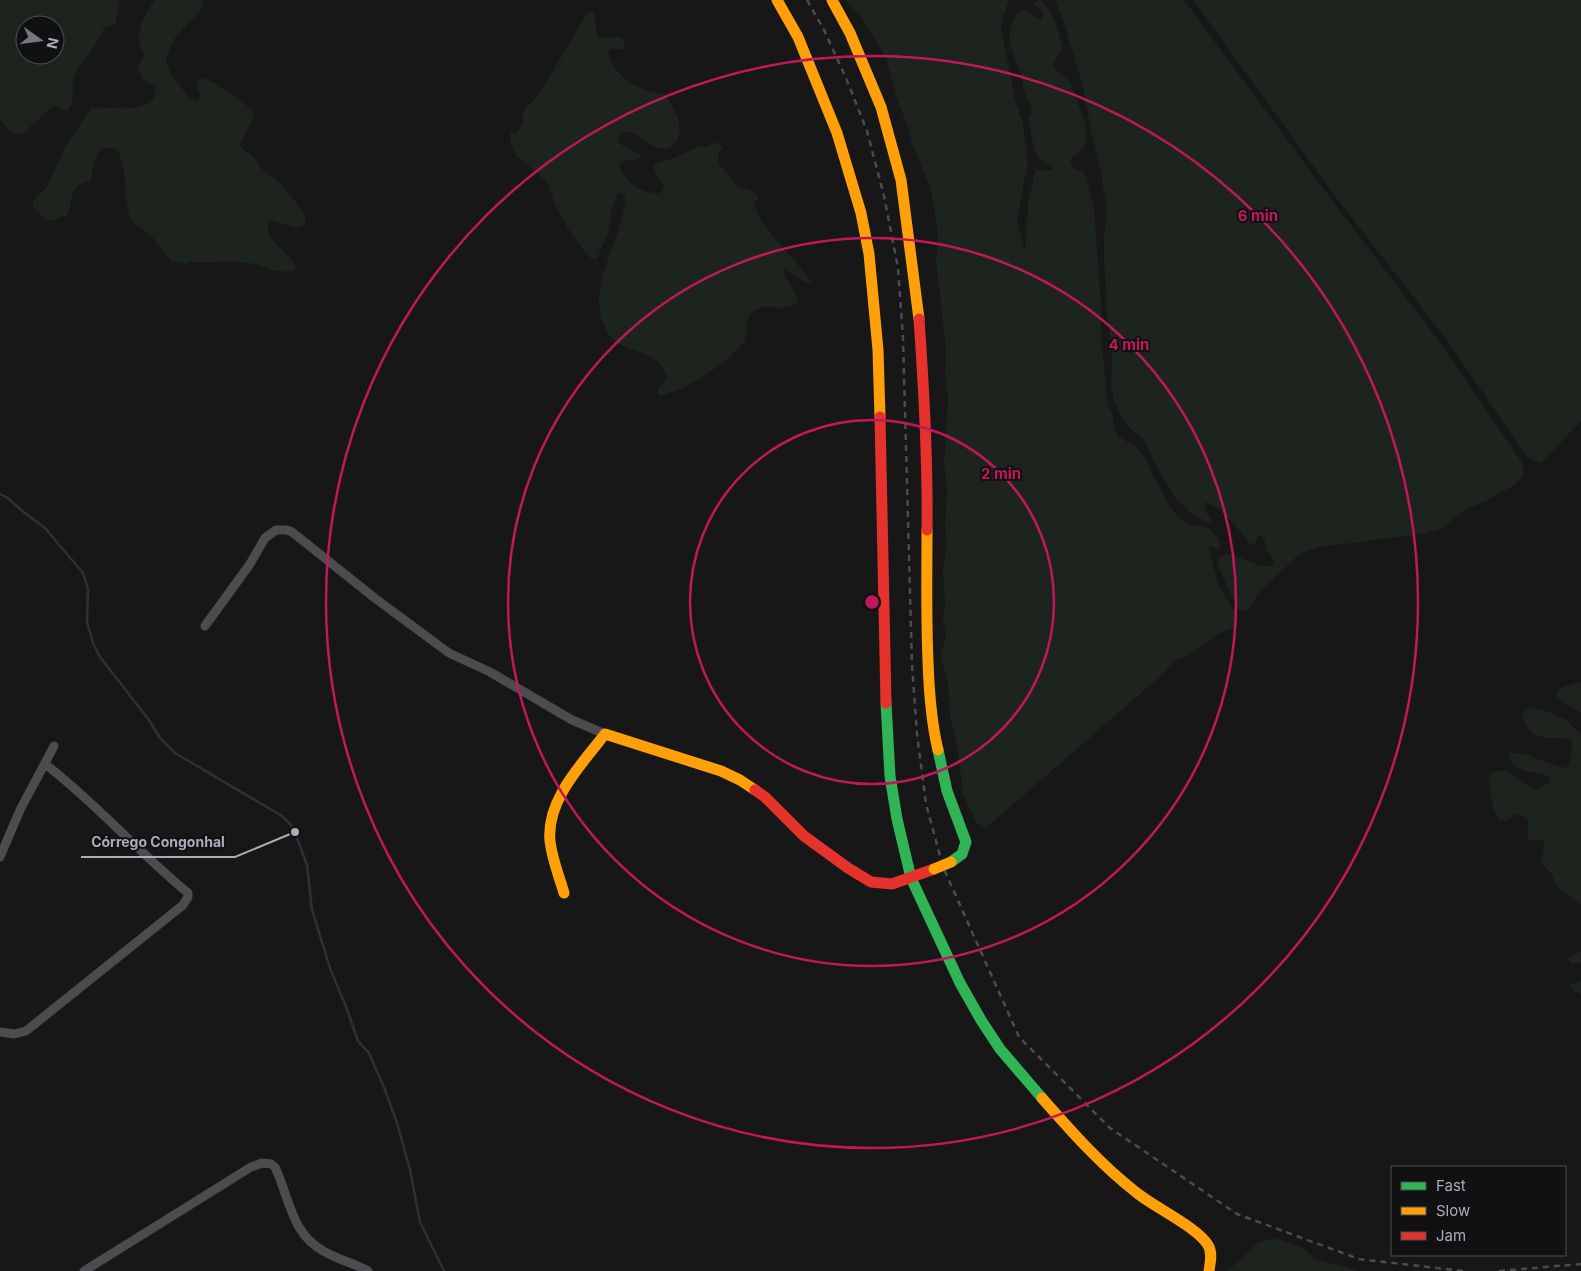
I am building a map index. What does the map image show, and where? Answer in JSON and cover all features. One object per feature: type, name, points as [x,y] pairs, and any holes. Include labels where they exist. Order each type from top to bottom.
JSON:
[{"type":"street","points":[[777,0],[798,36],[837,133],[861,213],[869,254],[878,350],[884,539],[885,672],[890,776],[897,819],[911,878],[960,983],[1000,1049],[1083,1145],[1106,1167],[1138,1194],[1195,1232],[1208,1245],[1211,1256],[1209,1271]]},
{"type":"street","points":[[205,626],[250,564],[264,538],[276,530],[287,530],[449,653],[490,672],[572,720],[605,734],[721,771],[740,780],[765,797],[804,836],[871,882],[892,884],[952,862],[961,855],[965,849],[966,842],[947,791],[933,725],[926,607],[928,485],[926,409],[917,298],[901,180],[880,107],[850,33],[832,0]]},
{"type":"street","points":[[564,893],[550,843],[550,825],[554,811],[564,791],[605,734]]},
{"type":"street","points":[[0,857],[20,810],[54,746]]},
{"type":"street","points":[[0,1032],[14,1034],[26,1031],[183,905],[188,897],[188,893],[132,843],[72,784],[46,764]]},
{"type":"street","points":[[84,1271],[262,1162],[275,1167],[292,1216],[306,1238],[326,1253],[368,1271]]},
{"type":"shaded area","points":[[0,0],[119,0],[115,24],[105,27],[75,74],[73,99],[67,110],[62,110],[57,106],[51,107],[23,134],[13,134],[0,120]]},
{"type":"shaded area","points":[[155,0],[202,0],[202,7],[199,12],[174,39],[166,58],[169,70],[190,99],[196,102],[201,97],[196,85],[198,79],[203,78],[231,94],[253,112],[251,124],[240,144],[262,169],[282,185],[305,214],[306,220],[303,226],[297,228],[269,220],[269,233],[289,256],[296,268],[279,271],[243,262],[191,262],[184,264],[172,262],[152,237],[134,223],[130,217],[123,166],[117,149],[109,147],[103,149],[96,156],[90,181],[82,183],[74,190],[67,216],[45,220],[33,208],[33,200],[47,187],[65,147],[91,108],[130,109],[145,105],[153,100],[156,88],[141,78],[138,65],[145,55],[139,42],[141,27],[147,12]]},
{"type":"shaded area","points":[[845,0],[1009,0],[1001,22],[1001,28],[1015,100],[1023,124],[1028,162],[1017,218],[1025,252],[1028,205],[1035,171],[1053,169],[1037,156],[1031,136],[1029,118],[1032,109],[1024,91],[1021,74],[1011,49],[1010,36],[1013,22],[1018,13],[1024,10],[1041,20],[1043,13],[1034,4],[1040,0],[1052,15],[1062,47],[1053,65],[1071,84],[1085,123],[1086,143],[1072,157],[1070,163],[1075,169],[1081,171],[1086,176],[1094,209],[1101,305],[1101,341],[1106,381],[1105,393],[1115,431],[1118,436],[1136,447],[1145,457],[1170,507],[1178,517],[1189,524],[1209,528],[1218,538],[1221,550],[1209,546],[1210,554],[1220,588],[1236,616],[1236,627],[1219,633],[1190,655],[1173,661],[1165,672],[986,828],[976,822],[963,794],[957,744],[950,716],[948,685],[941,658],[946,633],[943,621],[945,603],[943,570],[947,544],[945,525],[947,488],[944,465],[948,401],[945,371],[946,351],[936,262],[938,244],[936,218],[930,188],[898,102],[887,61],[862,18]]},
{"type":"shaded area","points":[[1055,0],[1184,0],[1439,341],[1523,464],[1524,475],[1516,484],[1465,510],[1440,529],[1422,534],[1320,547],[1307,551],[1296,557],[1278,574],[1257,596],[1247,611],[1241,611],[1236,607],[1218,566],[1217,559],[1227,553],[1261,566],[1273,566],[1274,560],[1267,550],[1264,538],[1260,534],[1255,545],[1249,543],[1224,514],[1205,502],[1204,507],[1211,524],[1194,516],[1176,499],[1153,460],[1145,441],[1122,419],[1114,400],[1111,387],[1112,352],[1107,313],[1104,257],[1107,212],[1101,172],[1091,132],[1084,90],[1065,26]]},
{"type":"shaded area","points":[[1193,0],[1581,0],[1581,421],[1541,463],[1527,457],[1444,336],[1335,196]]},
{"type":"shaded area","points":[[588,12],[595,12],[596,32],[599,38],[620,37],[625,42],[624,49],[617,50],[611,48],[608,53],[617,71],[637,87],[665,94],[678,119],[680,132],[678,139],[669,147],[656,147],[628,132],[618,137],[618,143],[642,155],[638,159],[619,164],[624,176],[634,186],[647,192],[660,193],[664,187],[653,164],[674,158],[699,146],[706,147],[718,142],[722,148],[718,157],[719,164],[738,187],[750,190],[757,195],[759,199],[753,202],[764,224],[812,284],[783,270],[798,301],[786,307],[763,307],[752,312],[748,318],[744,341],[738,349],[705,375],[679,390],[667,394],[658,395],[658,388],[667,378],[663,367],[648,355],[619,344],[611,337],[605,328],[600,311],[599,294],[602,277],[624,211],[625,195],[618,192],[611,213],[608,233],[597,259],[591,258],[569,230],[555,205],[549,185],[539,174],[517,157],[511,146],[510,133],[517,133],[523,121],[522,115],[525,109],[540,93]]},
{"type":"shaded area","points":[[1581,682],[1581,713],[1557,698],[1556,692],[1561,688]]},
{"type":"shaded area","points":[[1531,708],[1549,712],[1567,720],[1581,735],[1581,905],[1556,886],[1551,873],[1541,862],[1545,842],[1539,839],[1528,840],[1528,818],[1516,814],[1506,821],[1499,820],[1493,807],[1488,778],[1492,772],[1502,771],[1510,773],[1529,787],[1534,788],[1544,786],[1549,782],[1549,776],[1524,770],[1514,765],[1508,753],[1523,754],[1564,768],[1569,765],[1573,745],[1571,740],[1567,738],[1549,738],[1534,734],[1522,716],[1525,710]]},
{"type":"shaded area","points":[[1581,951],[1581,963],[1570,963],[1569,957]]},
{"type":"shaded area","points":[[1581,980],[1581,994],[1573,990],[1570,985]]},
{"type":"shaded area","points":[[1274,1238],[1303,1248],[1315,1259],[1360,1271],[1227,1271],[1258,1243]]},
{"type":"waterway","points":[[0,494],[8,498],[45,528],[83,573],[88,589],[87,622],[93,643],[100,657],[149,720],[160,738],[175,753],[282,816],[293,827],[307,865],[312,910],[331,971],[358,1041],[369,1053],[385,1090],[397,1123],[410,1170],[420,1222],[444,1271]]},
{"type":"railway","points":[[807,0],[824,30],[846,78],[867,131],[884,196],[898,268],[903,338],[912,665],[917,734],[926,804],[943,867],[1019,1037],[1110,1128],[1237,1214],[1359,1259],[1463,1271]]},
{"type":"railway","points":[[1499,1271],[1581,1264]]},
{"type":"traffic: fast","points":[[886,703],[890,776],[897,819],[911,878],[960,983],[981,1020],[1000,1049],[1042,1098]]},
{"type":"traffic: fast","points":[[938,750],[947,791],[966,842],[962,854],[951,862]]},
{"type":"traffic: slow","points":[[777,0],[798,37],[837,133],[861,213],[869,254],[878,350],[880,417]]},
{"type":"traffic: slow","points":[[832,0],[850,33],[881,107],[901,180],[919,319]]},
{"type":"traffic: slow","points":[[927,530],[928,672],[932,717],[938,750]]},
{"type":"traffic: slow","points":[[564,893],[554,861],[550,841],[550,826],[554,811],[567,783],[605,734],[721,771],[755,790]]},
{"type":"traffic: slow","points":[[934,869],[951,862]]},
{"type":"traffic: slow","points":[[1042,1098],[1087,1148],[1111,1171],[1144,1199],[1185,1224],[1202,1238],[1210,1251],[1209,1271]]},
{"type":"traffic: jam","points":[[919,319],[925,424],[927,530]]},
{"type":"traffic: jam","points":[[880,417],[886,703]]},
{"type":"traffic: jam","points":[[755,790],[765,797],[804,836],[871,882],[892,884],[934,869]]},
{"type":"place","name":"Córrego Congonhal","points":[[295,832]]}]
